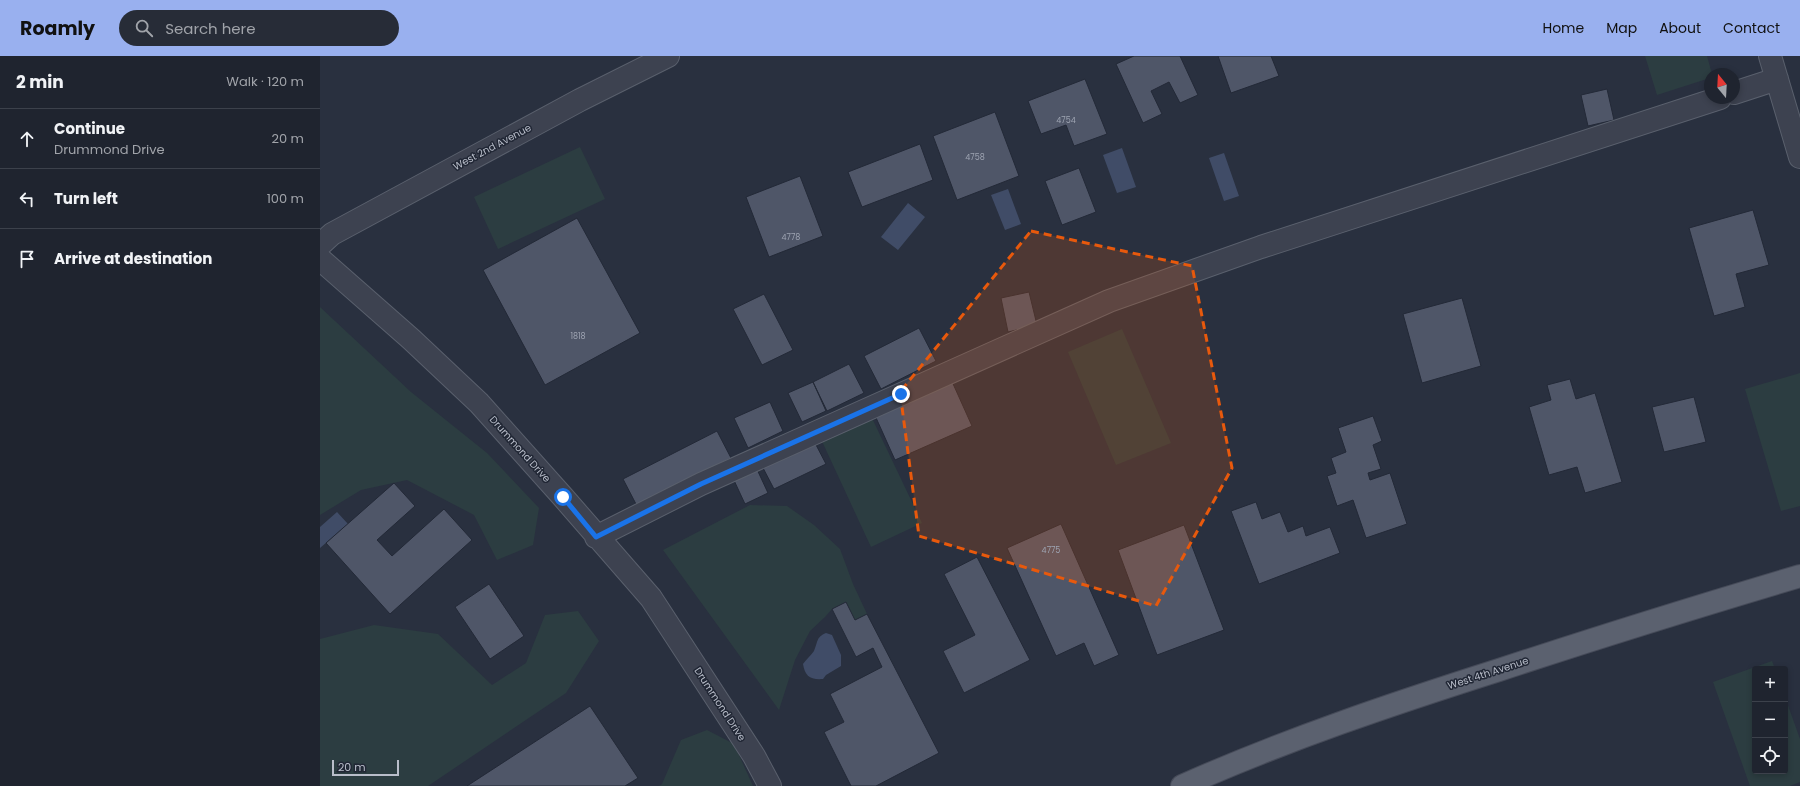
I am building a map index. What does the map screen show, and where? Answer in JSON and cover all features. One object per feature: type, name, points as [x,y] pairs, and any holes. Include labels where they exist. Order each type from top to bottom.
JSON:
[{"type":"main road","name":"West 4th Avenue","points":[[1182,786],[1378,708],[1800,576]]},
{"type":"street","name":"West 2nd Avenue","points":[[320,245],[332,234],[346,226],[580,100],[668,56]]},
{"type":"street","points":[[1770,56],[1777,80],[1794,117],[1800,157]]},
{"type":"street","points":[[1740,91],[1777,80]]},
{"type":"street","points":[[596,537],[701,484],[1109,301],[1261,247],[1704,103]]},
{"type":"street","name":"Drummond Drive","points":[[320,259],[412,339],[479,403],[651,598],[754,756],[770,786]]},
{"type":"highlighted area","points":[[1031,231],[1192,266],[1232,468],[1156,606],[919,536],[900,392]]},
{"type":"shaded area","points":[[1645,56],[1707,56],[1710,68],[1704,68],[1704,80],[1657,95]]},
{"type":"shaded area","points":[[580,147],[605,199],[498,249],[474,197]]},
{"type":"shaded area","points":[[320,307],[411,392],[487,453],[539,508],[533,545],[497,560],[474,515],[407,480],[361,490],[320,515]]},
{"type":"shaded area","points":[[1122,329],[1171,443],[1116,465],[1068,352]]},
{"type":"shaded area","points":[[1800,373],[1800,506],[1781,511],[1745,389]]},
{"type":"shaded area","points":[[870,414],[922,523],[871,547],[820,437]]},
{"type":"shaded area","points":[[750,505],[787,506],[814,525],[840,549],[853,584],[867,614],[855,620],[846,602],[832,609],[810,631],[795,660],[779,710],[663,550]]},
{"type":"shaded area","points":[[578,611],[599,641],[566,693],[428,786],[320,786],[320,639],[374,625],[438,634],[492,685],[526,663],[545,615]]},
{"type":"shaded area","points":[[1772,661],[1774,666],[1758,666]]},
{"type":"shaded area","points":[[1752,668],[1752,774],[1788,774],[1788,705],[1800,739],[1800,782],[1790,786],[1750,786],[1713,682]]},
{"type":"shaded area","points":[[707,730],[734,744],[753,786],[659,786],[662,784],[681,740]]},
{"type":"water","points":[[1122,148],[1136,187],[1117,193],[1103,155]]},
{"type":"water","points":[[1224,153],[1239,196],[1224,201],[1209,158]]},
{"type":"water","points":[[1008,189],[1021,224],[1005,230],[991,195]]},
{"type":"water","points":[[908,203],[925,217],[898,250],[881,237]]},
{"type":"water","points":[[337,512],[348,524],[320,548],[320,527]]},
{"type":"water","points":[[826,633],[832,635],[841,655],[841,666],[826,675],[823,679],[811,678],[805,672],[803,664],[814,651],[819,638]]},
{"type":"building","points":[[1134,56],[1180,56],[1198,95],[1180,103],[1169,82],[1151,91],[1162,114],[1143,123],[1116,64]]},
{"type":"building","points":[[1218,56],[1271,56],[1279,76],[1231,93]]},
{"type":"building","points":[[1085,79],[1107,134],[1074,146],[1066,125],[1041,134],[1028,101]]},
{"type":"building","points":[[1607,89],[1614,120],[1588,126],[1581,95]]},
{"type":"building","points":[[995,112],[1019,176],[957,200],[933,136]]},
{"type":"building","points":[[920,144],[933,180],[862,207],[848,172]]},
{"type":"building","points":[[1079,168],[1096,212],[1062,225],[1045,181]]},
{"type":"building","points":[[800,176],[823,236],[769,257],[746,197]]},
{"type":"building","points":[[1753,210],[1769,265],[1736,274],[1745,307],[1714,316],[1689,228]]},
{"type":"building","points":[[577,218],[640,333],[545,385],[483,270]]},
{"type":"building","points":[[1029,292],[1037,325],[1008,332],[1001,298]]},
{"type":"building","points":[[764,294],[793,350],[762,365],[733,309]]},
{"type":"building","points":[[1462,298],[1481,366],[1422,383],[1403,314]]},
{"type":"building","points":[[919,328],[936,361],[881,389],[864,356]]},
{"type":"building","points":[[849,364],[864,393],[827,411],[813,382]]},
{"type":"building","points":[[950,377],[972,426],[895,460],[873,411]]},
{"type":"building","points":[[1570,379],[1576,399],[1595,393],[1622,482],[1585,493],[1577,467],[1549,475],[1529,407],[1551,400],[1547,385]]},
{"type":"building","points":[[813,382],[826,411],[802,422],[788,393]]},
{"type":"building","points":[[1694,397],[1706,442],[1664,452],[1652,407]]},
{"type":"building","points":[[770,402],[783,431],[748,448],[734,418]]},
{"type":"building","points":[[1373,416],[1382,441],[1373,445],[1381,469],[1368,473],[1370,480],[1390,473],[1407,524],[1366,538],[1353,500],[1337,506],[1327,476],[1336,473],[1331,458],[1346,452],[1338,428]]},
{"type":"building","points":[[717,431],[731,458],[637,506],[623,479]]},
{"type":"building","points":[[814,441],[826,464],[774,489],[762,466]]},
{"type":"building","points":[[755,465],[768,493],[745,504],[732,476]]},
{"type":"building","points":[[394,483],[415,506],[377,540],[392,556],[444,509],[472,540],[390,614],[326,543]]},
{"type":"building","points":[[1256,502],[1262,519],[1280,512],[1288,532],[1303,526],[1306,536],[1330,527],[1340,553],[1259,584],[1231,511]]},
{"type":"building","points":[[1061,524],[1119,655],[1094,666],[1084,643],[1056,656],[1007,548]]},
{"type":"building","points":[[1184,525],[1224,630],[1157,655],[1118,550]]},
{"type":"building","points":[[977,557],[1030,660],[964,693],[943,651],[975,635],[944,574]]},
{"type":"building","points":[[489,584],[524,636],[490,659],[455,607]]},
{"type":"building","points":[[846,602],[855,620],[867,614],[939,753],[876,786],[851,786],[824,732],[844,722],[830,694],[882,667],[873,648],[856,657],[832,609]]},
{"type":"building","points":[[590,706],[638,778],[625,786],[467,786]]},
{"type":"route","points":[[563,497],[596,537],[701,484],[901,394]]}]
